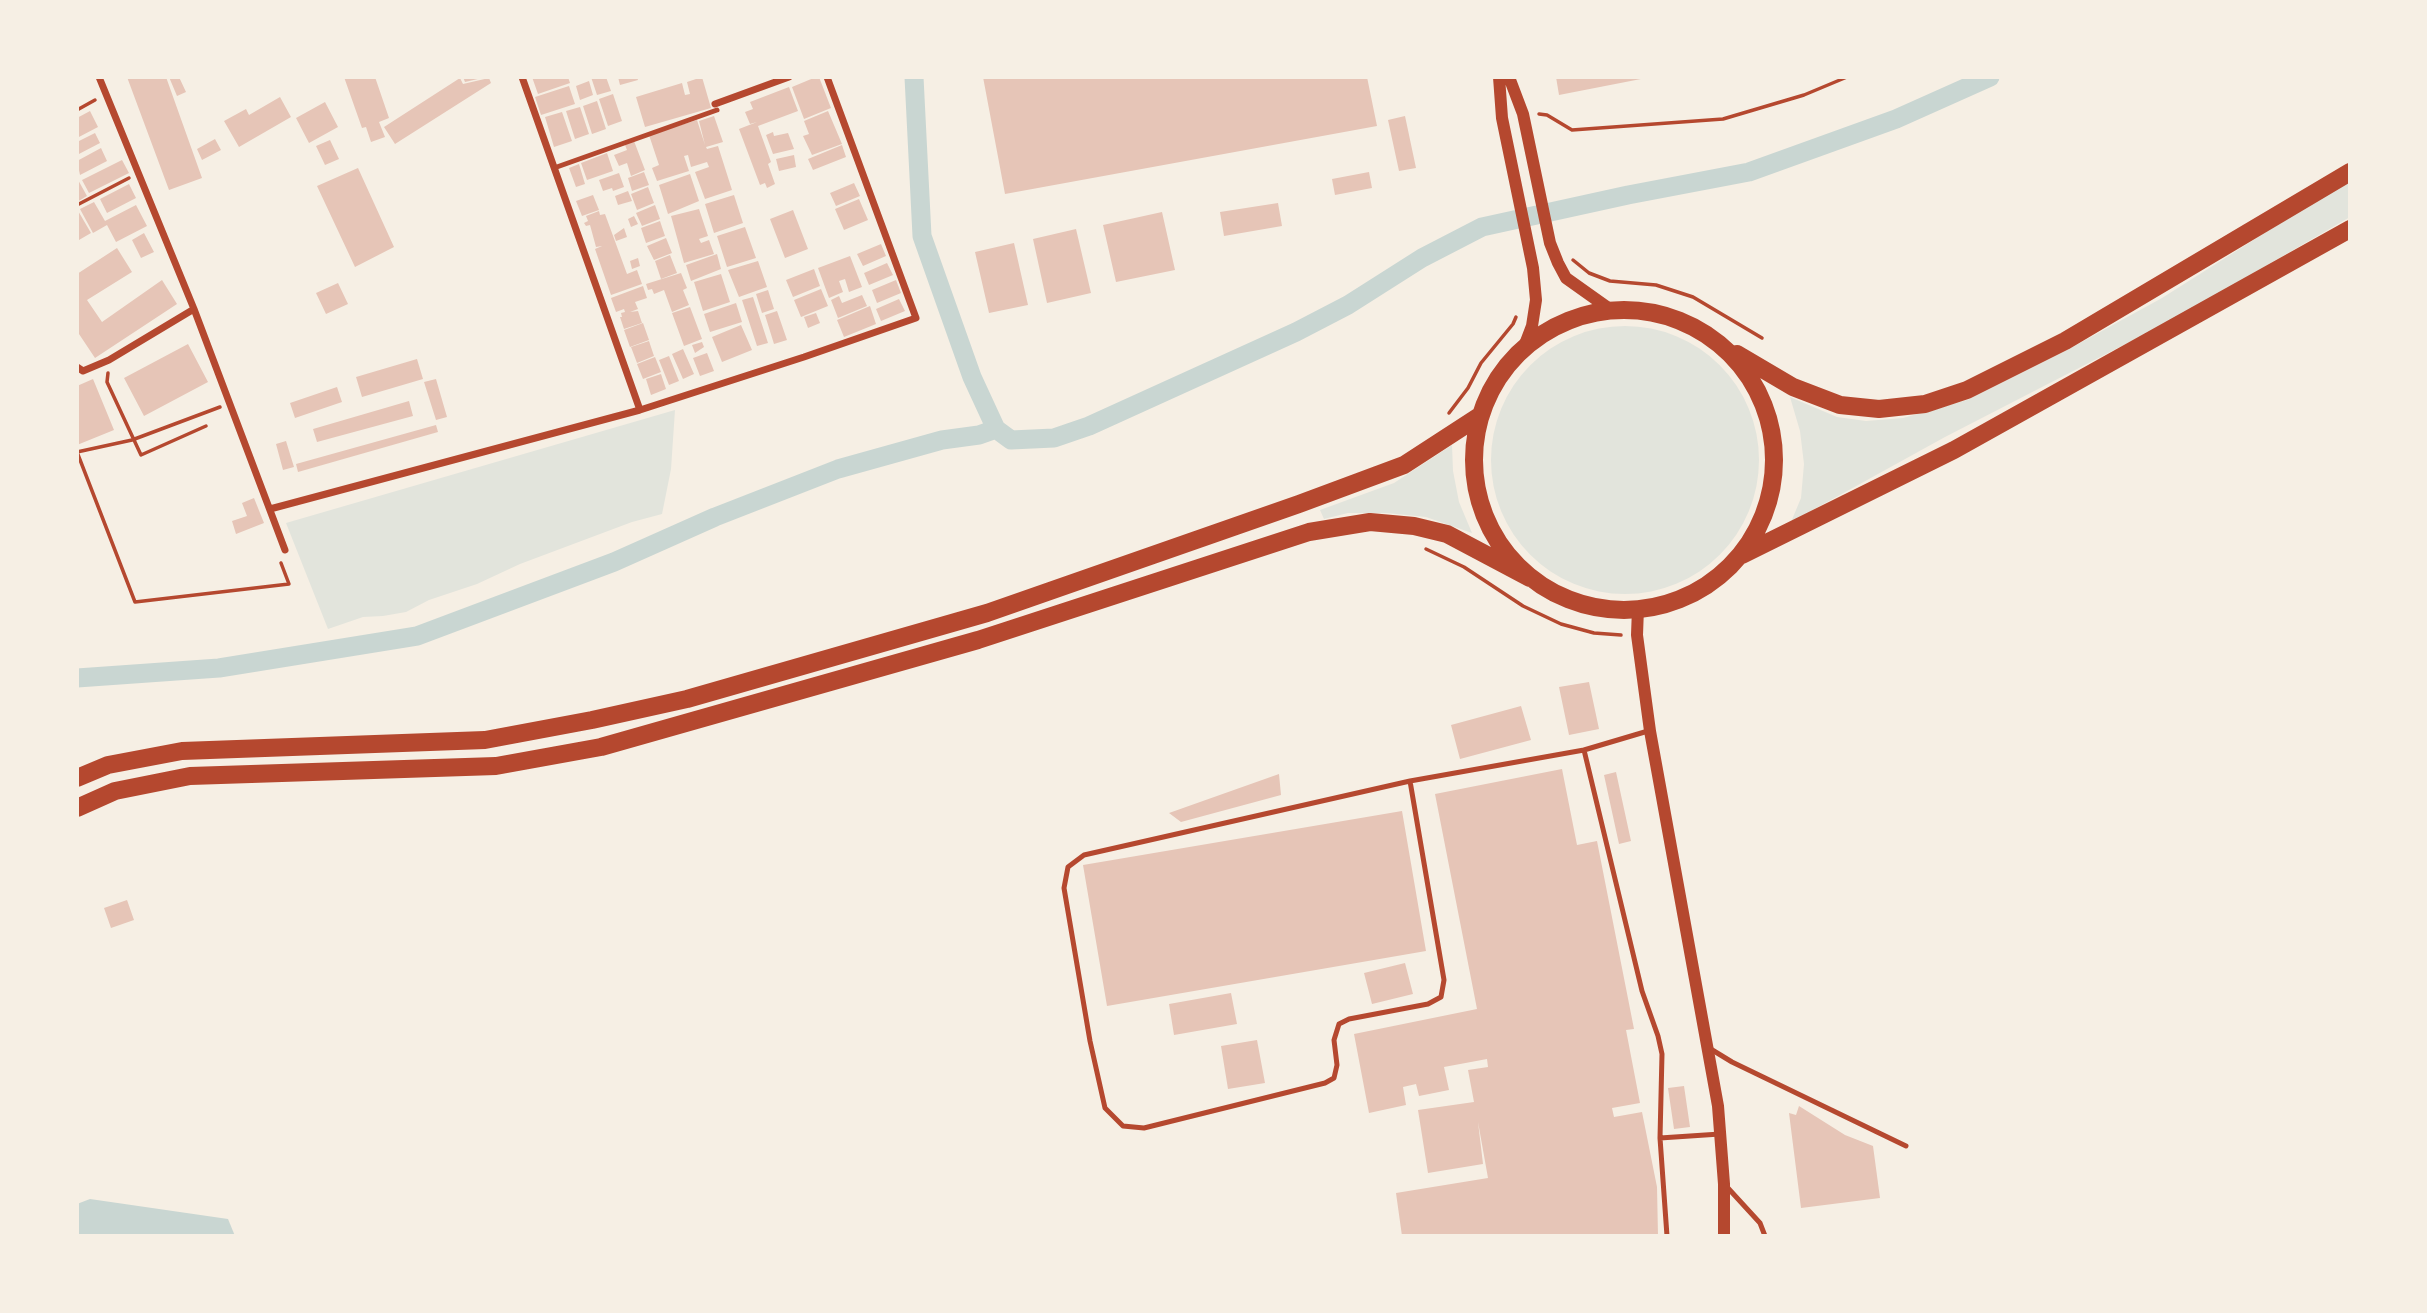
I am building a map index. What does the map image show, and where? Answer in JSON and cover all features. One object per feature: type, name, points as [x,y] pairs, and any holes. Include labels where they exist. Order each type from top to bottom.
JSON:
[{"type":"main road","points":[[1530,578],[1505,551],[1487,520],[1476,485],[1475,450],[1481,415],[1491,390],[1506,367],[1524,347],[1550,329],[1579,316],[1611,310],[1649,311],[1687,323],[1793,387],[1840,405],[1878,409],[1925,404],[1968,390],[2065,341],[2350,172]]},
{"type":"main road","points":[[1742,555],[1954,450],[2350,229]]},
{"type":"main road","points":[[77,808],[115,791],[190,776],[496,766],[601,747],[978,640],[1309,532],[1370,522],[1414,526],[1447,534],[1556,594],[1585,606],[1652,609],[1686,598],[1717,580],[1742,555],[1760,526],[1771,495],[1774,462],[1771,428],[1760,396],[1743,368],[1720,344]]},
{"type":"main road","points":[[77,778],[108,765],[182,751],[485,740],[687,699],[987,613],[1299,504],[1404,465],[1481,415]]},
{"type":"street","points":[[99,77],[194,309],[285,550]]},
{"type":"street","points":[[522,77],[640,410]]},
{"type":"street","points":[[716,107],[789,77]]},
{"type":"street","points":[[270,509],[640,410],[915,318],[827,77]]},
{"type":"street","points":[[1499,77],[1502,118],[1529,251],[1536,300],[1532,326],[1524,347]]},
{"type":"street","points":[[1509,77],[1523,114],[1550,243],[1558,263],[1566,278],[1611,310]]},
{"type":"street","points":[[77,367],[83,371],[109,360],[194,309]]},
{"type":"street","points":[[1638,608],[1637,635],[1650,731],[1718,1106],[1724,1184],[1724,1236]]},
{"type":"lane","points":[[554,167],[716,107]]},
{"type":"lane","points":[[1410,781],[1444,981],[1441,997],[1429,1004],[1349,1018],[1339,1024],[1334,1041],[1337,1065],[1334,1079],[1325,1083],[1144,1128],[1122,1126],[1105,1108],[1090,1041],[1064,888],[1068,867],[1084,855],[1410,781],[1584,750],[1650,731]]},
{"type":"lane","points":[[1584,750],[1642,991],[1662,1055],[1660,1138],[1667,1236]]},
{"type":"lane","points":[[1706,1046],[1732,1062],[1906,1146]]},
{"type":"lane","points":[[1660,1138],[1720,1134]]},
{"type":"lane","points":[[1724,1184],[1760,1223],[1765,1236]]},
{"type":"path","points":[[1523,114],[1547,115],[1572,130],[1723,119],[1804,95],[1847,77]]},
{"type":"path","points":[[77,110],[106,94]]},
{"type":"path","points":[[77,205],[137,174]]},
{"type":"path","points":[[1558,263],[1575,260],[1589,273],[1610,281],[1656,285],[1693,297],[1762,338]]},
{"type":"path","points":[[1443,420],[1468,388],[1481,363],[1513,324],[1519,311]]},
{"type":"path","points":[[109,360],[107,382],[141,455],[206,426]]},
{"type":"path","points":[[221,407],[132,440],[77,452],[135,602],[289,584],[279,558]]},
{"type":"path","points":[[1418,545],[1464,567],[1523,606],[1561,624],[1594,633],[1637,635]]},
{"type":"shaded area","points":[[2350,179],[2350,217],[2176,318],[1945,437],[1791,522],[1801,498],[1804,464],[1800,431],[1790,397],[1837,417],[1866,421],[1903,418],[1967,400],[2162,298]]},
{"type":"shaded area","points":[[1638,326],[1676,336],[1700,348],[1720,365],[1737,385],[1749,409],[1757,434],[1757,486],[1749,511],[1737,535],[1720,555],[1700,572],[1676,584],[1651,592],[1612,594],[1574,584],[1550,572],[1521,545],[1501,511],[1493,486],[1491,447],[1501,409],[1513,385],[1540,356],[1574,336],[1599,328]]},
{"type":"shaded area","points":[[675,410],[671,469],[662,514],[632,522],[520,564],[477,584],[429,600],[406,612],[363,617],[328,629],[286,523]]},
{"type":"shaded area","points":[[1452,445],[1453,471],[1459,502],[1472,533],[1426,517],[1387,513],[1348,513],[1324,519],[1320,510],[1394,483]]},
{"type":"shaded area","points":[[90,1199],[228,1219],[235,1236],[77,1236],[77,1204]]},
{"type":"building","points":[[127,77],[166,77],[202,178],[169,190]]},
{"type":"building","points":[[169,77],[179,77],[186,92],[177,96]]},
{"type":"building","points":[[344,77],[375,77],[389,118],[379,122],[385,137],[371,142],[366,127],[362,128]]},
{"type":"building","points":[[463,77],[482,77],[482,78],[465,82]]},
{"type":"building","points":[[532,77],[568,77],[570,83],[538,94]]},
{"type":"building","points":[[591,77],[606,77],[611,91],[597,95]]},
{"type":"building","points":[[618,77],[637,77],[638,80],[620,85]]},
{"type":"building","points":[[702,77],[711,108],[645,127],[636,97],[682,83],[685,95],[690,94],[687,82]]},
{"type":"building","points":[[819,77],[831,108],[804,119],[792,87]]},
{"type":"building","points":[[983,77],[1367,77],[1377,126],[1005,194]]},
{"type":"building","points":[[1556,77],[1646,77],[1646,78],[1559,95]]},
{"type":"building","points":[[460,78],[463,84],[489,78],[491,83],[395,144],[384,127]]},
{"type":"building","points":[[589,81],[593,95],[580,100],[576,86]]},
{"type":"building","points":[[569,86],[575,104],[541,115],[535,97]]},
{"type":"building","points":[[789,87],[798,111],[758,126],[771,162],[768,164],[775,184],[767,188],[765,183],[760,185],[739,129],[757,122],[750,124],[745,112],[753,109],[750,102]]},
{"type":"building","points":[[613,94],[622,121],[608,126],[599,99]]},
{"type":"building","points":[[280,97],[291,117],[239,147],[224,121],[246,109],[249,115]]},
{"type":"building","points":[[597,101],[606,129],[592,134],[583,106]]},
{"type":"building","points":[[325,102],[338,127],[309,143],[296,118]]},
{"type":"building","points":[[580,107],[589,134],[575,139],[566,111]]},
{"type":"building","points":[[90,111],[98,127],[77,138],[77,118]]},
{"type":"building","points":[[828,111],[842,144],[812,155],[803,136],[809,134],[804,121]]},
{"type":"building","points":[[562,112],[572,141],[554,147],[545,117]]},
{"type":"building","points":[[714,116],[723,142],[706,147],[718,146],[732,190],[705,199],[695,172],[709,167],[707,162],[691,167],[688,155],[684,156],[689,171],[657,181],[652,168],[659,165],[649,135],[697,120],[705,145],[699,121]]},
{"type":"building","points":[[1405,116],[1416,168],[1399,171],[1388,120]]},
{"type":"building","points":[[773,132],[774,136],[788,133],[794,149],[773,154],[766,135]]},
{"type":"building","points":[[95,133],[100,143],[77,155],[77,142]]},
{"type":"building","points":[[215,139],[221,150],[202,160],[197,149]]},
{"type":"building","points":[[330,140],[339,159],[325,165],[316,146]]},
{"type":"building","points":[[634,141],[645,170],[631,176],[627,163],[619,166],[614,155],[627,150],[625,145]]},
{"type":"building","points":[[842,145],[846,157],[813,170],[808,159]]},
{"type":"building","points":[[101,148],[107,161],[80,175],[77,161]]},
{"type":"building","points":[[607,153],[613,171],[587,180],[581,163]]},
{"type":"building","points":[[794,155],[796,167],[779,171],[776,159]]},
{"type":"building","points":[[122,160],[129,173],[89,193],[82,180]]},
{"type":"building","points":[[579,164],[585,184],[576,187],[569,168]]},
{"type":"building","points":[[358,168],[394,247],[355,267],[317,186]]},
{"type":"building","points":[[644,172],[649,185],[632,191],[628,178]]},
{"type":"building","points":[[1369,172],[1372,188],[1335,195],[1332,179]]},
{"type":"building","points":[[619,173],[624,187],[603,191],[599,180]]},
{"type":"building","points":[[690,174],[699,201],[668,214],[659,185]]},
{"type":"building","points":[[77,178],[87,196],[77,202]]},
{"type":"building","points":[[854,183],[860,196],[836,206],[830,193]]},
{"type":"building","points":[[129,184],[136,198],[107,213],[100,199]]},
{"type":"building","points":[[648,187],[654,203],[637,210],[631,194]]},
{"type":"building","points":[[628,191],[632,201],[618,205],[615,196]]},
{"type":"building","points":[[593,195],[599,210],[582,216],[576,201]]},
{"type":"building","points":[[734,195],[743,223],[714,233],[705,204]]},
{"type":"building","points":[[859,199],[868,220],[844,230],[835,209]]},
{"type":"building","points":[[94,202],[105,221],[136,205],[147,226],[116,242],[107,225],[93,233],[80,209]]},
{"type":"building","points":[[1278,203],[1282,226],[1224,236],[1220,212]]},
{"type":"building","points":[[655,205],[660,219],[642,226],[636,213]]},
{"type":"building","points":[[77,209],[91,233],[79,240],[77,237]]},
{"type":"building","points":[[699,209],[708,236],[699,239],[701,243],[709,240],[714,254],[684,263],[671,216]]},
{"type":"building","points":[[793,210],[808,249],[785,258],[770,219]]},
{"type":"building","points":[[599,211],[600,215],[605,214],[627,274],[637,270],[642,284],[611,295],[595,249],[602,246],[596,247],[590,225],[586,226],[584,223],[588,221],[586,216]]},
{"type":"building","points":[[1162,212],[1175,270],[1116,282],[1103,225]]},
{"type":"building","points":[[634,216],[638,224],[631,227],[628,219]]},
{"type":"building","points":[[660,221],[665,236],[646,243],[641,228]]},
{"type":"building","points":[[745,227],[756,258],[727,267],[717,236]]},
{"type":"building","points":[[624,228],[627,237],[616,241],[614,235]]},
{"type":"building","points":[[1076,229],[1091,293],[1047,303],[1033,239]]},
{"type":"building","points":[[144,233],[154,252],[141,258],[132,240]]},
{"type":"building","points":[[666,238],[672,253],[654,260],[647,246]]},
{"type":"building","points":[[1014,243],[1028,305],[989,313],[975,252]]},
{"type":"building","points":[[881,244],[886,256],[863,266],[857,254]]},
{"type":"building","points":[[117,248],[132,272],[87,300],[102,322],[162,280],[177,304],[95,358],[77,331],[77,274]]},
{"type":"building","points":[[717,254],[721,269],[691,281],[686,265]]},
{"type":"building","points":[[670,255],[677,273],[661,279],[655,261]]},
{"type":"building","points":[[850,256],[862,287],[849,292],[845,279],[839,281],[843,292],[829,298],[818,268]]},
{"type":"building","points":[[638,258],[640,266],[632,269],[630,261]]},
{"type":"building","points":[[758,261],[767,287],[739,297],[728,270]]},
{"type":"building","points":[[887,263],[893,275],[869,285],[864,273]]},
{"type":"building","points":[[814,269],[820,286],[793,297],[786,280]]},
{"type":"building","points":[[681,273],[687,288],[683,290],[689,305],[672,312],[664,290],[654,294],[652,289],[648,290],[646,284]]},
{"type":"building","points":[[721,274],[730,302],[703,311],[694,282]]},
{"type":"building","points":[[896,280],[901,293],[877,303],[872,290]]},
{"type":"building","points":[[338,283],[348,304],[326,314],[316,293]]},
{"type":"building","points":[[643,286],[647,298],[635,302],[638,309],[630,312],[638,311],[642,323],[624,329],[620,317],[621,313],[625,312],[624,309],[616,312],[611,298]]},
{"type":"building","points":[[821,289],[828,306],[801,317],[794,300]]},
{"type":"building","points":[[768,290],[774,309],[762,313],[756,294]]},
{"type":"building","points":[[862,295],[867,306],[838,318],[831,300],[839,296],[842,303]]},
{"type":"building","points":[[753,297],[768,343],[757,346],[742,300]]},
{"type":"building","points":[[899,299],[905,311],[881,321],[876,309]]},
{"type":"building","points":[[736,303],[742,322],[710,332],[704,314]]},
{"type":"building","points":[[870,306],[876,324],[844,337],[837,320]]},
{"type":"building","points":[[690,307],[702,339],[684,346],[672,313]]},
{"type":"building","points":[[777,311],[787,340],[774,344],[765,315]]},
{"type":"building","points":[[816,313],[820,323],[808,328],[804,317]]},
{"type":"building","points":[[643,323],[649,340],[630,347],[624,330]]},
{"type":"building","points":[[741,325],[752,350],[722,362],[712,337]]},
{"type":"building","points":[[649,341],[654,356],[637,363],[631,347]]},
{"type":"building","points":[[702,342],[704,347],[695,353],[692,345]]},
{"type":"building","points":[[188,344],[208,382],[144,416],[124,378]]},
{"type":"building","points":[[683,349],[694,374],[683,379],[672,354]]},
{"type":"building","points":[[707,353],[714,371],[700,376],[693,358]]},
{"type":"building","points":[[669,356],[679,381],[669,385],[659,360]]},
{"type":"building","points":[[655,357],[661,372],[643,379],[637,364]]},
{"type":"building","points":[[417,359],[423,379],[362,397],[356,377]]},
{"type":"building","points":[[661,374],[666,389],[651,395],[646,379]]},
{"type":"building","points":[[93,379],[114,430],[77,445],[77,386]]},
{"type":"building","points":[[436,379],[447,417],[436,420],[424,382]]},
{"type":"building","points":[[337,387],[342,402],[295,418],[290,403]]},
{"type":"building","points":[[409,401],[413,416],[317,442],[313,429]]},
{"type":"building","points":[[436,425],[438,432],[298,472],[296,464]]},
{"type":"building","points":[[286,441],[294,467],[283,470],[276,444]]},
{"type":"building","points":[[254,498],[264,523],[236,534],[232,521],[247,516],[242,503]]},
{"type":"building","points":[[1589,682],[1599,729],[1569,735],[1559,687]]},
{"type":"building","points":[[1521,706],[1531,740],[1460,759],[1451,725]]},
{"type":"building","points":[[1562,769],[1577,845],[1597,841],[1634,1029],[1626,1030],[1640,1103],[1612,1108],[1614,1117],[1642,1112],[1657,1187],[1658,1236],[1402,1236],[1396,1193],[1488,1178],[1478,1122],[1483,1164],[1428,1173],[1418,1110],[1474,1102],[1468,1070],[1488,1067],[1487,1059],[1444,1067],[1449,1090],[1419,1096],[1416,1084],[1403,1087],[1406,1105],[1369,1113],[1354,1034],[1477,1009],[1435,794]]},
{"type":"building","points":[[1616,772],[1631,841],[1619,844],[1604,775]]},
{"type":"building","points":[[1279,774],[1281,795],[1181,822],[1169,813]]},
{"type":"building","points":[[1402,811],[1426,951],[1107,1006],[1083,865]]},
{"type":"building","points":[[127,900],[134,920],[111,928],[104,908]]},
{"type":"building","points":[[1405,963],[1413,994],[1372,1004],[1364,973]]},
{"type":"building","points":[[1231,993],[1237,1024],[1174,1035],[1169,1004]]},
{"type":"building","points":[[1257,1040],[1265,1083],[1228,1089],[1221,1046]]},
{"type":"building","points":[[1684,1086],[1690,1127],[1674,1129],[1668,1088]]},
{"type":"building","points":[[1799,1106],[1845,1135],[1873,1146],[1880,1198],[1801,1208],[1789,1113],[1796,1115]]},
{"type":"waterway","points":[[914,77],[922,236],[972,377],[996,429]]},
{"type":"waterway","points":[[77,678],[219,668],[417,636],[614,562],[715,517],[838,469],[942,440],[979,435],[996,429],[1011,440],[1054,438],[1089,426],[1296,332],[1348,305],[1422,258],[1482,227],[1749,172],[1896,119],[1990,77]]}]
